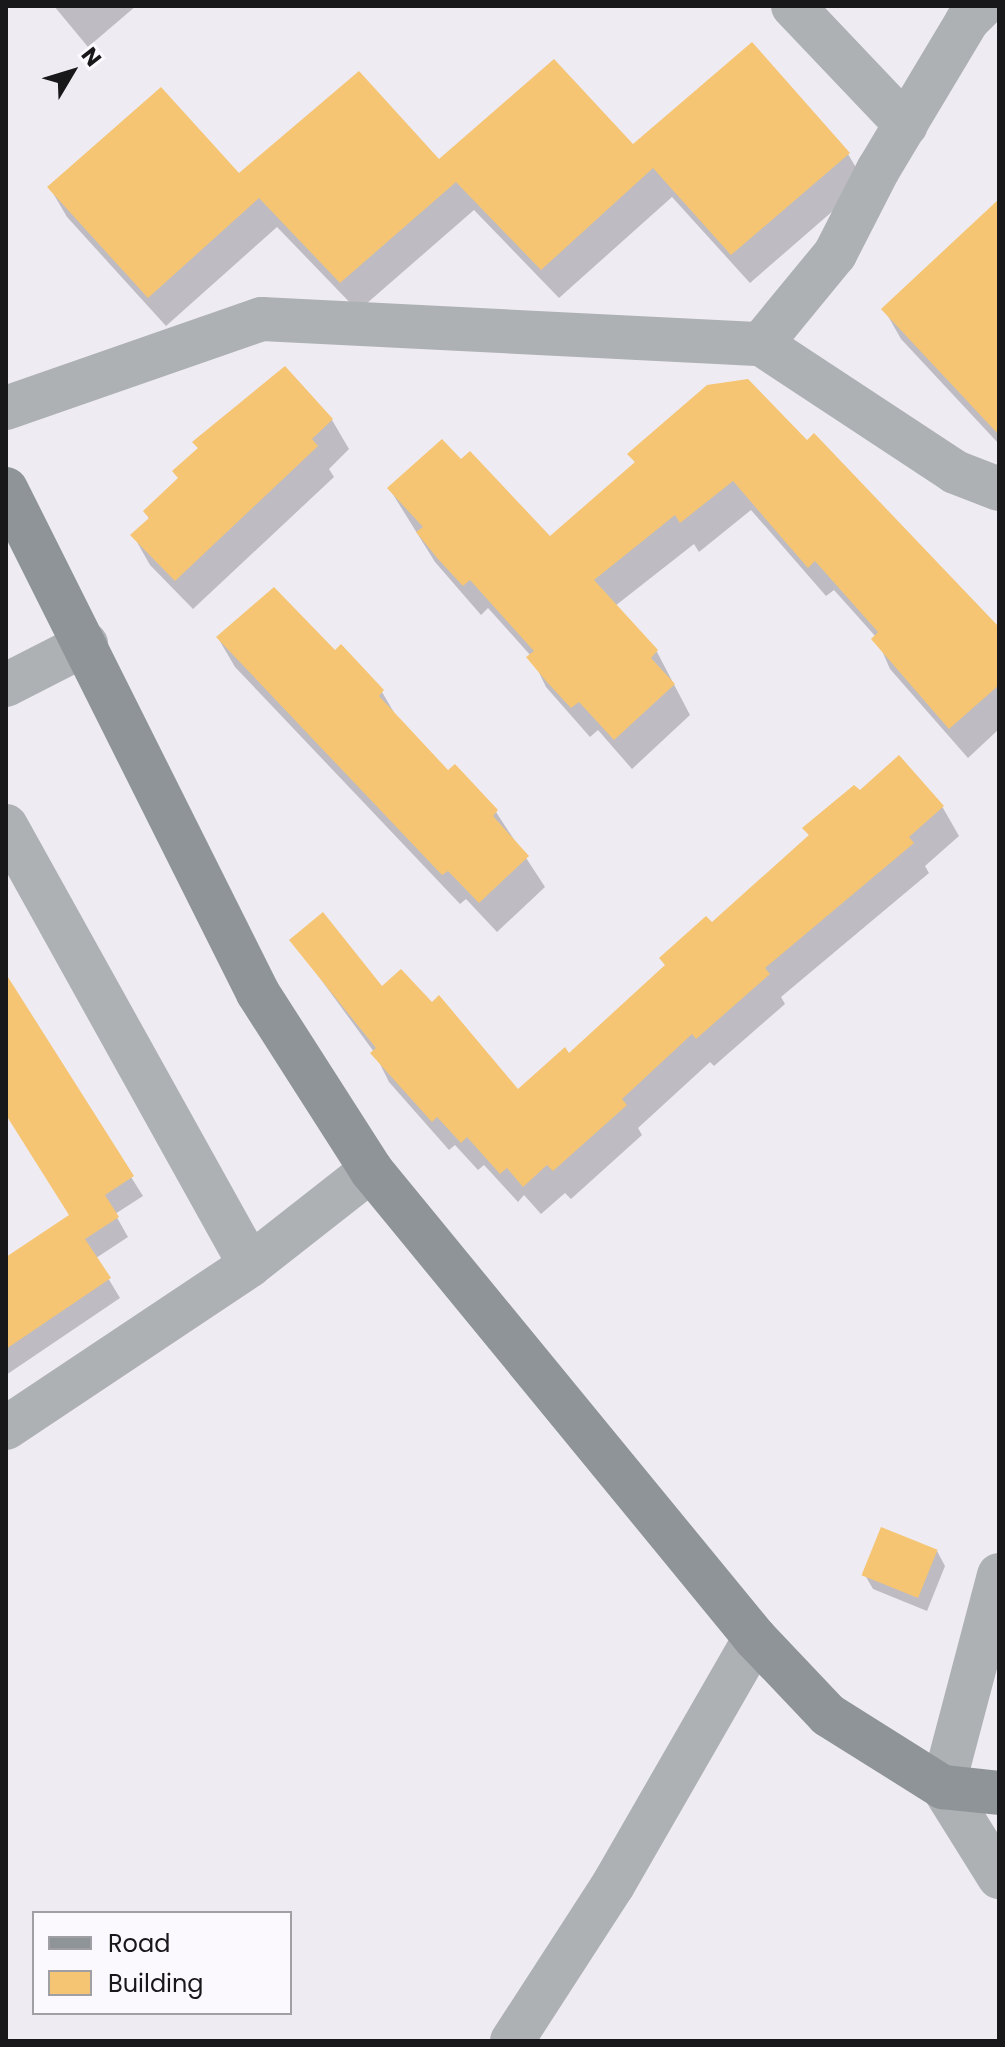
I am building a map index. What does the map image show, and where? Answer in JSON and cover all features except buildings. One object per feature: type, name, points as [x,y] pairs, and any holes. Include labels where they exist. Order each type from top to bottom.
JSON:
[{"type":"street","points":[[793,6],[906,125]]},
{"type":"street","points":[[761,344],[835,254],[967,21],[982,6]]},
{"type":"street","points":[[6,408],[262,319],[761,344],[955,472],[999,489]]},
{"type":"street","points":[[6,489],[258,993],[371,1170],[755,1638],[828,1715],[943,1787],[999,1793]]},
{"type":"street","points":[[6,685],[86,644]]},
{"type":"street","points":[[6,826],[250,1265]]},
{"type":"street","points":[[6,1428],[250,1265],[371,1170]]},
{"type":"street","points":[[999,1575],[943,1787],[999,1877]]},
{"type":"street","points":[[512,2041],[613,1885],[755,1638]]}]
